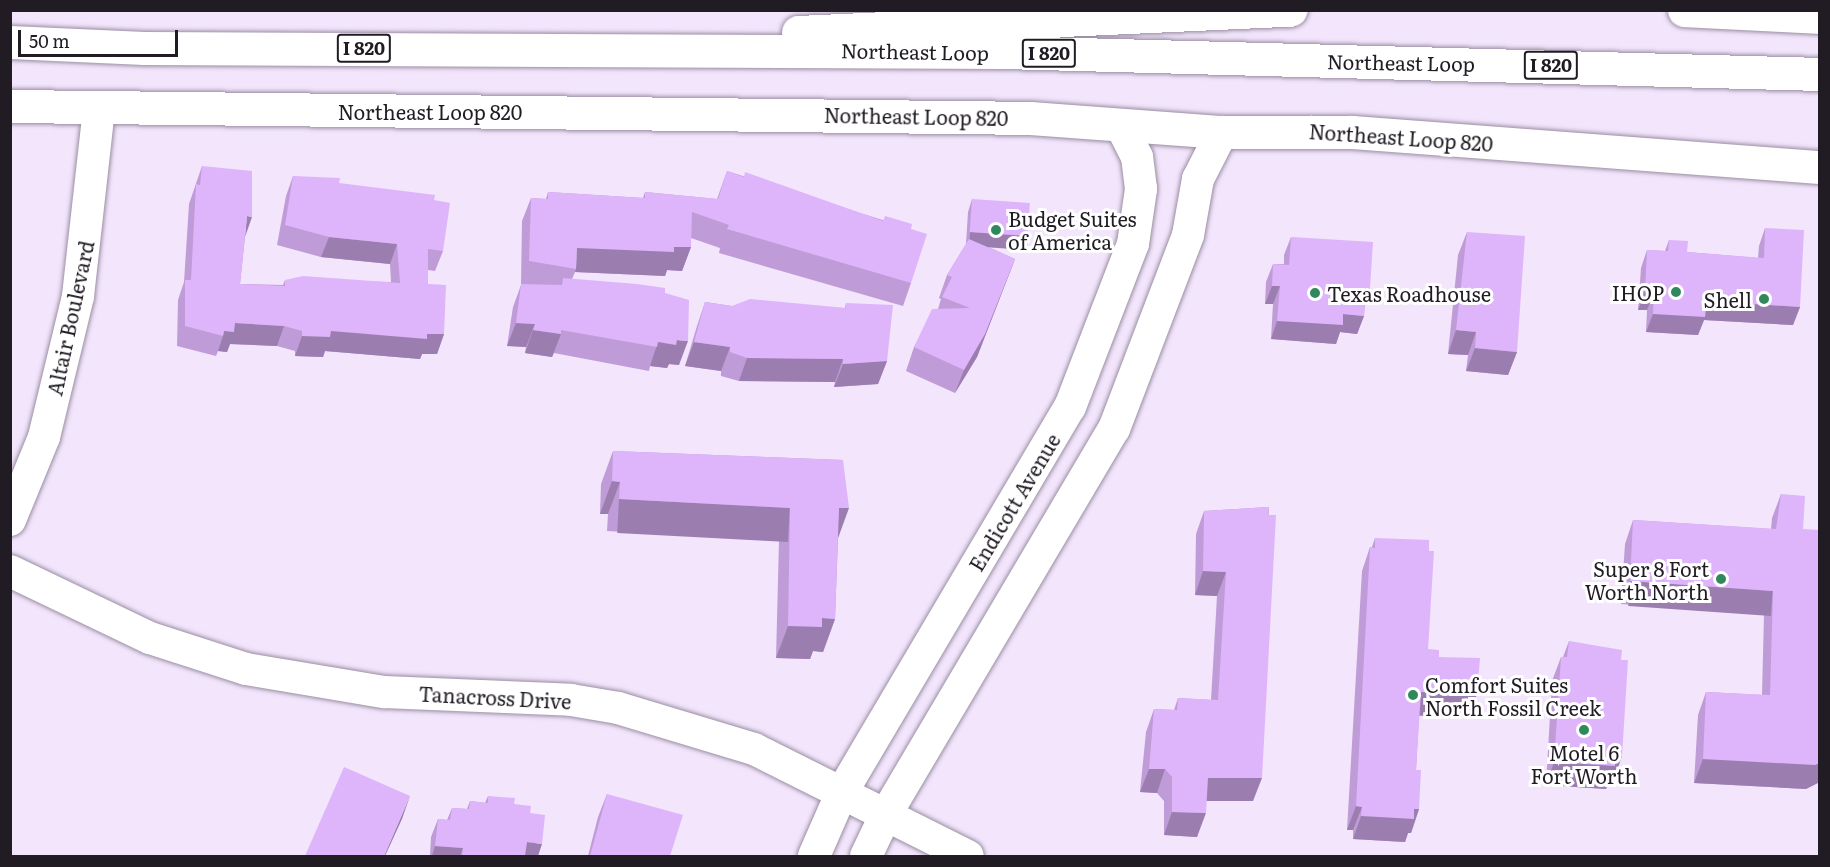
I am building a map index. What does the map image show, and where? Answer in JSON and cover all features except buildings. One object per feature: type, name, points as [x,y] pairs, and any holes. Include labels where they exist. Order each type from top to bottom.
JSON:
[{"type":"main road","points":[[717,49],[821,28],[1291,10]]},
{"type":"main road","points":[[1684,10],[1820,17]]},
{"type":"main road","name":"Northeast Loop","points":[[10,42],[144,48],[717,49],[1820,74]]},
{"type":"main road","name":"Northeast Loop 820","points":[[10,106],[99,110],[610,111],[1030,118],[1222,132],[1312,130],[1820,167]]},
{"type":"street","name":"Altair Boulevard","points":[[10,520],[44,437],[78,296],[99,110]]},
{"type":"street","name":"Endicott Avenue","points":[[814,856],[842,792],[1070,407],[1133,244],[1141,189],[1137,157],[1121,126]]},
{"type":"street","points":[[866,856],[886,814],[1114,429],[1188,235],[1198,179],[1222,132]]},
{"type":"street","points":[[1070,407],[1114,429]]},
{"type":"street","name":"Tanacross Drive","points":[[10,571],[150,638],[246,669],[384,692],[571,700],[618,708],[754,749],[969,856]]},
{"type":"place","name":"Budget Suites of America","points":[[996,230]]},
{"type":"place","name":"IHOP","points":[[1676,292]]},
{"type":"place","name":"Texas Roadhouse","points":[[1315,293]]},
{"type":"place","name":"Shell","points":[[1764,299]]},
{"type":"place","name":"Super 8 Fort Worth North","points":[[1721,579]]},
{"type":"place","name":"Comfort Suites North Fossil Creek","points":[[1413,695]]},
{"type":"place","name":"Motel 6 Fort Worth","points":[[1584,730]]}]
